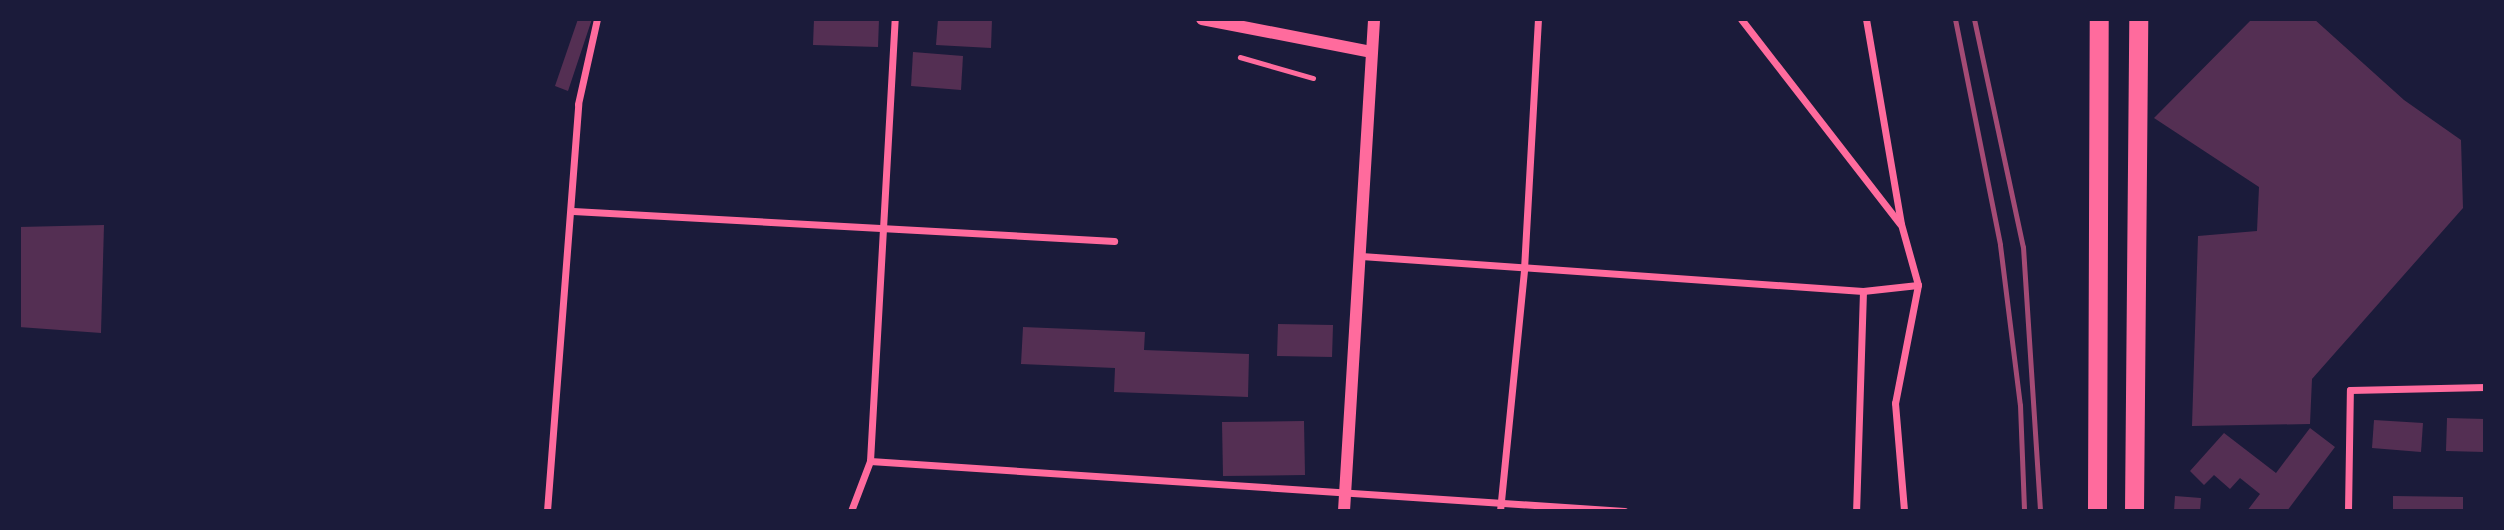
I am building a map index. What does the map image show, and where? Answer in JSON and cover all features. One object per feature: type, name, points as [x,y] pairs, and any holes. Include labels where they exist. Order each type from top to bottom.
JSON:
[{"type":"highway","points":[[2097,511],[2099,19]]},
{"type":"highway","points":[[2134,511],[2138,19]]},
{"type":"street","points":[[547,511],[573,211],[578,104],[597,19]]},
{"type":"street","points":[[851,511],[870,461],[881,227],[895,19]]},
{"type":"street","points":[[1202,19],[1371,52]]},
{"type":"street","points":[[1344,511],[1362,256],[1374,19]]},
{"type":"street","points":[[1500,507],[1524,269],[1538,19]]},
{"type":"street","points":[[1741,19],[1900,225]]},
{"type":"street","points":[[1866,19],[1900,225],[1918,285],[1895,403],[1904,511]]},
{"type":"street","points":[[573,211],[1114,241]]},
{"type":"street","points":[[1362,256],[1863,291],[1918,285]]},
{"type":"street","points":[[1856,511],[1863,291]]},
{"type":"street","points":[[2348,511],[2350,390],[2485,387]]},
{"type":"street","points":[[870,461],[1347,491],[1500,507],[1624,511]]},
{"type":"path","points":[[1240,57],[1313,78]]},
{"type":"building","points":[[578,19],[592,19],[568,91],[555,86]]},
{"type":"building","points":[[814,19],[879,19],[878,47],[813,45]]},
{"type":"building","points":[[938,19],[992,19],[991,48],[936,45]]},
{"type":"building","points":[[2252,19],[2314,19],[2404,100],[2461,140],[2463,208],[2312,379],[2310,424],[2192,426],[2198,236],[2257,231],[2259,187],[2154,118]]},
{"type":"building","points":[[913,52],[963,56],[961,90],[911,86]]},
{"type":"building","points":[[104,225],[101,333],[19,327],[19,227]]},
{"type":"building","points":[[1278,324],[1333,325],[1332,357],[1277,356]]},
{"type":"building","points":[[1023,327],[1145,332],[1144,350],[1249,354],[1248,397],[1114,392],[1115,368],[1021,364]]},
{"type":"building","points":[[2447,418],[2485,419],[2485,452],[2446,451]]},
{"type":"building","points":[[2374,420],[2423,423],[2421,452],[2372,448]]},
{"type":"building","points":[[1304,421],[1305,475],[1223,476],[1222,422]]},
{"type":"building","points":[[2310,428],[2335,447],[2287,511],[2247,511],[2260,494],[2240,478],[2230,489],[2214,475],[2204,485],[2190,471],[2224,433],[2276,473]]},
{"type":"building","points":[[2175,496],[2201,498],[2200,511],[2174,511]]},
{"type":"building","points":[[2393,496],[2463,497],[2463,511],[2393,511]]},
{"type":"railway","points":[[1955,19],[2000,245],[2020,405],[2024,511]]},
{"type":"railway","points":[[1974,19],[2023,247],[2040,511]]}]
